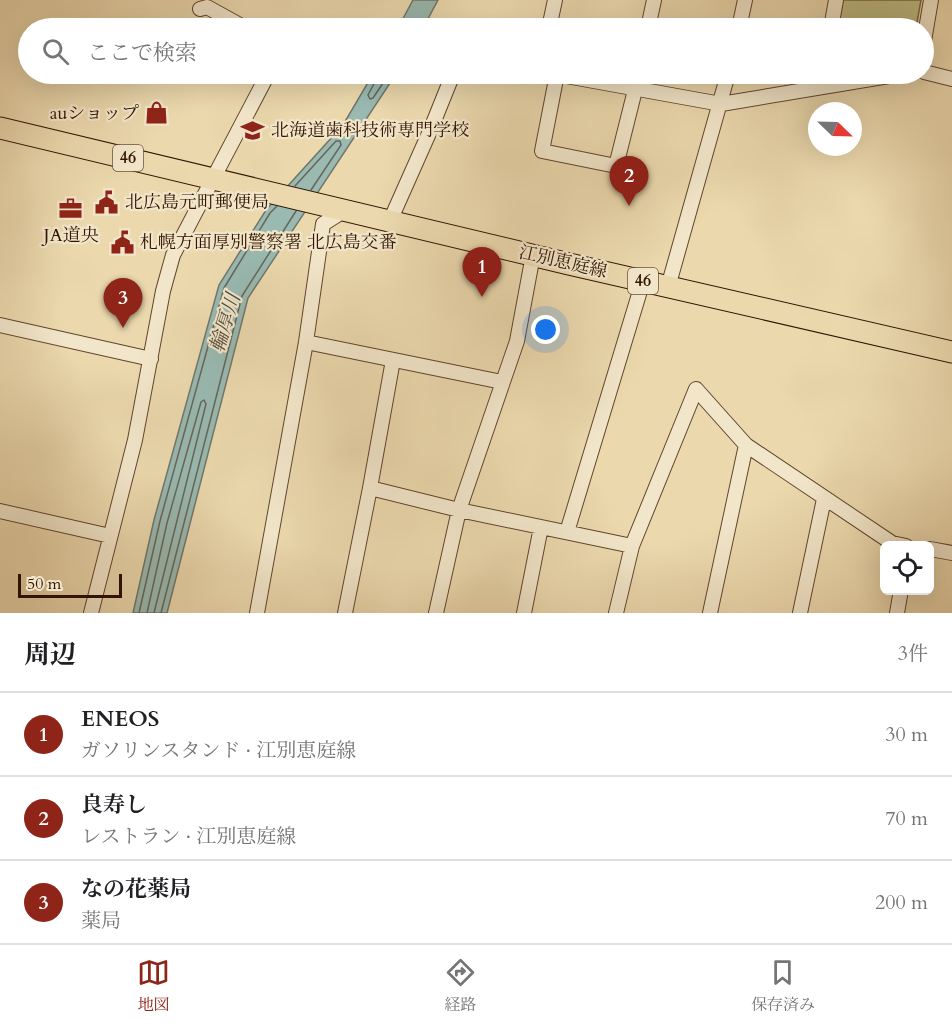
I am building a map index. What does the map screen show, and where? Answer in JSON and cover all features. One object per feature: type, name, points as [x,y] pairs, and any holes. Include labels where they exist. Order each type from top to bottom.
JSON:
[{"type":"main road","name":"江別恵庭線","points":[[0,128],[952,352]]},
{"type":"street","points":[[551,18],[555,0]]},
{"type":"street","points":[[650,18],[654,0]]},
{"type":"street","points":[[741,18],[745,0]]},
{"type":"street","points":[[833,18],[836,0]]},
{"type":"street","points":[[928,18],[932,0]]},
{"type":"street","points":[[204,5],[227,18]]},
{"type":"street","points":[[934,74],[952,78]]},
{"type":"street","points":[[91,613],[135,440],[163,291],[173,255],[263,84]]},
{"type":"street","points":[[390,221],[449,84]]},
{"type":"street","points":[[554,84],[542,151],[616,166],[637,84]]},
{"type":"street","points":[[613,84],[721,104],[844,84]]},
{"type":"street","points":[[669,287],[726,84]]},
{"type":"street","points":[[821,88],[822,84]]},
{"type":"street","points":[[257,613],[306,342],[323,224],[340,209]]},
{"type":"street","points":[[436,613],[459,510],[517,341],[533,255]]},
{"type":"street","points":[[567,532],[643,280]]},
{"type":"street","points":[[0,325],[151,359]]},
{"type":"street","points":[[306,342],[502,382]]},
{"type":"street","points":[[345,613],[393,360]]},
{"type":"street","points":[[616,613],[632,546],[696,389],[746,445],[889,541]]},
{"type":"street","points":[[710,613],[746,445]]},
{"type":"street","points":[[370,488],[459,510],[632,546]]},
{"type":"street","points":[[800,613],[824,499]]},
{"type":"street","points":[[0,512],[110,536]]},
{"type":"street","points":[[524,613],[541,527]]},
{"type":"street","points":[[934,550],[952,553]]},
{"type":"street","points":[[897,613],[900,595]]},
{"type":"shaded area","points":[[843,0],[921,0],[918,18],[840,18]]},
{"type":"water","points":[[413,0],[438,0],[428,18],[403,18]]},
{"type":"water","name":"輪厚川","points":[[367,84],[389,84],[248,298],[167,613],[133,613],[154,520],[219,285],[266,210],[343,125]]},
{"type":"place","name":"auショップ","points":[[157,113]]},
{"type":"place","name":"北海道歯科技術専門学校","points":[[253,130]]},
{"type":"place","name":"北広島元町郵便局","points":[[107,202]]},
{"type":"place","name":"良寿し","points":[[629,206]]},
{"type":"place","name":"JA道央","points":[[71,209]]},
{"type":"place","name":"札幌方面厚別警察署 北広島交番","points":[[122,242]]},
{"type":"place","name":"ENEOS","points":[[482,297]]},
{"type":"place","name":"なの花薬局","points":[[123,328]]}]
